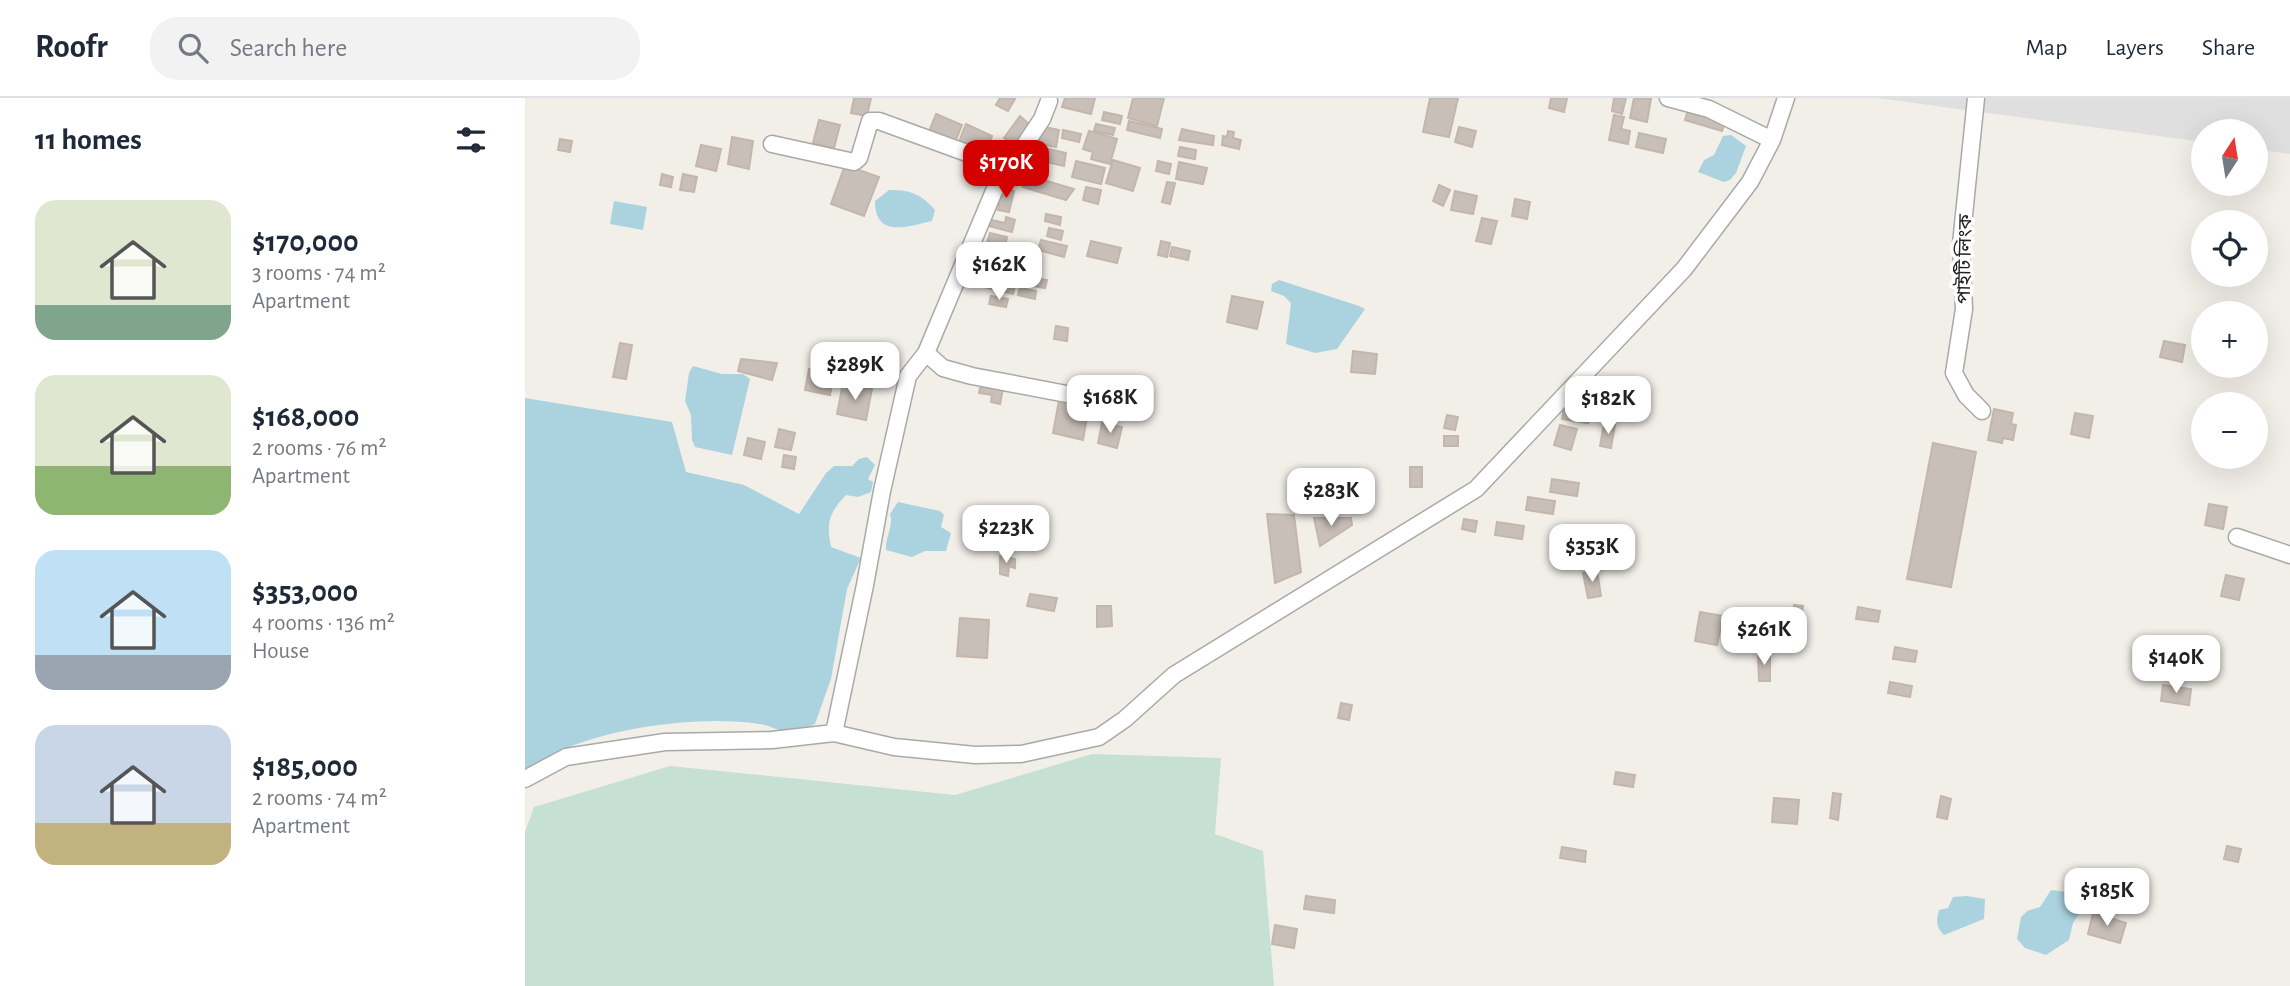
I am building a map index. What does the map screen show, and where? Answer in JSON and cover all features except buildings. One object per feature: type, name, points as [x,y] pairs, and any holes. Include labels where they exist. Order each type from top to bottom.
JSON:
[{"type":"street","points":[[1668,98],[1709,109],[1772,140]]},
{"type":"street","points":[[525,779],[566,757],[665,742],[772,740],[834,733],[894,747],[975,755],[1021,754],[1099,737],[1125,719],[1174,675],[1476,489],[1684,269],[1750,183],[1772,140],[1786,98]]},
{"type":"street","name":"পাইটি লিংক","points":[[1976,98],[1961,244],[1964,309],[1954,373],[1966,395],[1982,411]]},
{"type":"street","points":[[834,733],[896,423],[908,376],[926,353],[994,191],[1042,119],[1049,101]]},
{"type":"street","points":[[772,144],[855,162],[859,158],[870,121],[879,121],[1008,168]]},
{"type":"street","points":[[926,353],[943,368],[972,376],[1098,400]]},
{"type":"street","points":[[2237,537],[2290,555]]},
{"type":"shaded area","points":[[1877,98],[2290,98],[2290,154],[2268,151],[2268,119],[2191,119],[2191,140]]},
{"type":"green space","points":[[1092,754],[1221,758],[1215,834],[1263,851],[1274,986],[525,986],[525,832],[534,807],[670,766],[955,795]]},
{"type":"water","points":[[1731,135],[1746,146],[1736,173],[1730,180],[1724,182],[1698,172],[1704,160],[1714,155],[1723,136]]},
{"type":"water","points":[[889,190],[902,190],[920,196],[935,210],[932,221],[894,227],[880,221],[875,201]]},
{"type":"water","points":[[614,201],[647,207],[643,230],[610,224]]},
{"type":"water","points":[[1279,280],[1365,309],[1337,349],[1315,353],[1286,344],[1291,303],[1284,296],[1271,291],[1272,284]]},
{"type":"water","points":[[693,366],[722,374],[743,374],[750,379],[732,455],[695,447],[692,440],[691,415],[685,401],[689,373]]},
{"type":"water","points":[[525,398],[672,422],[686,472],[744,485],[799,514],[826,473],[834,466],[852,466],[859,459],[867,457],[875,465],[868,479],[873,482],[871,492],[858,497],[846,495],[830,519],[831,547],[861,558],[847,589],[831,679],[815,724],[790,735],[763,725],[732,721],[702,721],[637,729],[574,745],[547,757],[525,772]]},
{"type":"water","points":[[898,502],[940,511],[944,515],[941,527],[951,533],[946,551],[925,551],[912,557],[886,550],[890,514]]},
{"type":"water","points":[[2051,890],[2069,892],[2081,902],[2081,911],[2073,923],[2069,940],[2046,955],[2025,948],[2017,939],[2021,917],[2027,911],[2040,907]]},
{"type":"water","points":[[1953,897],[1985,899],[1984,919],[1944,935],[1937,924],[1939,910],[1948,908]]}]
